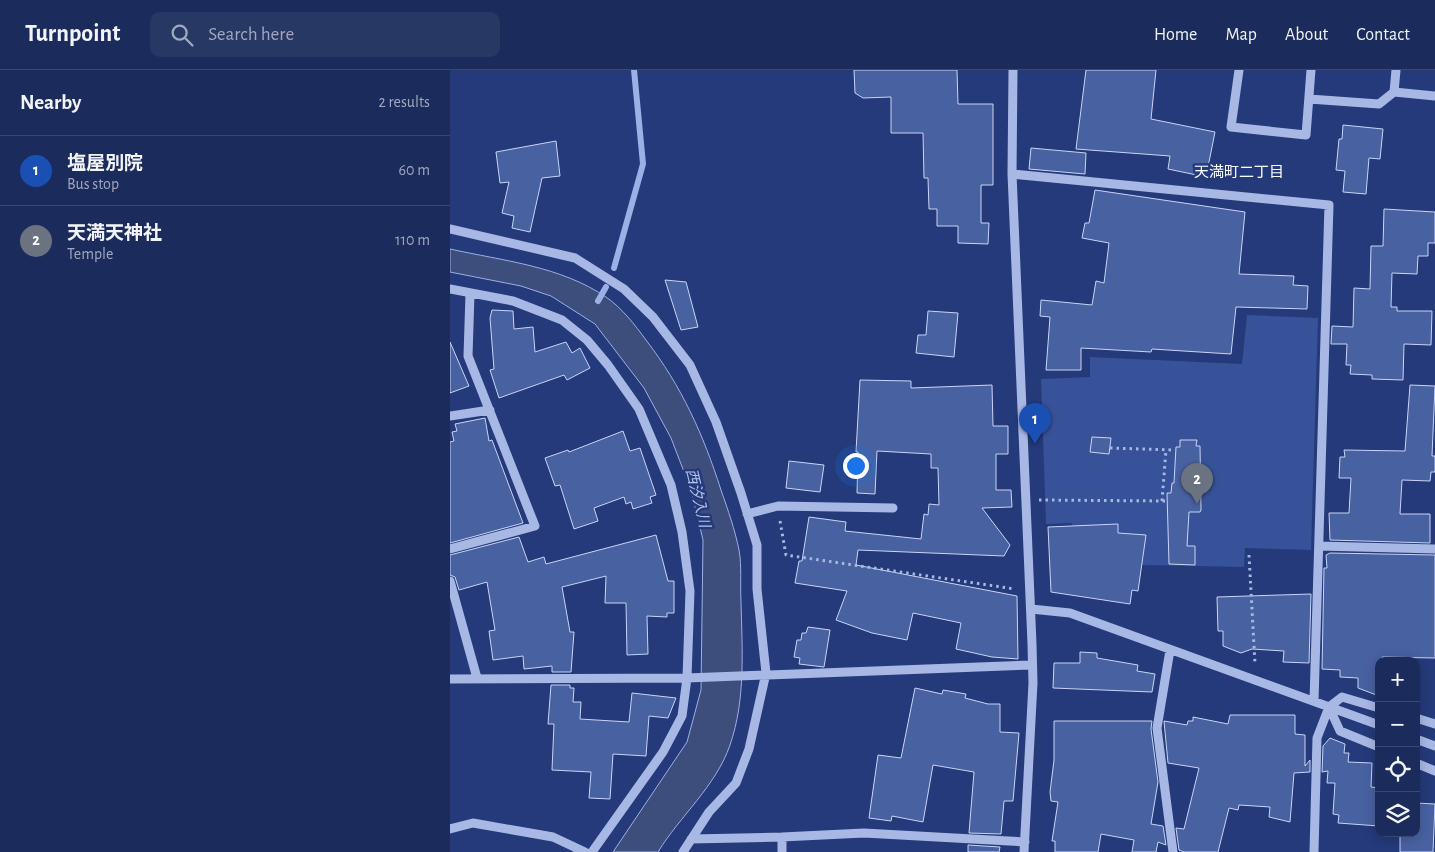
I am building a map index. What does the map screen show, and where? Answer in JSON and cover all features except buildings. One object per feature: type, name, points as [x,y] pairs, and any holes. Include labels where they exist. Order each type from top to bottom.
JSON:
[{"type":"street","points":[[691,839],[864,833],[1025,847],[1032,665],[1012,174],[1013,70]]},
{"type":"street","points":[[1239,70],[1232,127],[1306,135],[1312,70]]},
{"type":"street","points":[[1394,92],[1396,70]]},
{"type":"street","points":[[1309,99],[1379,104],[1394,92],[1435,96]]},
{"type":"street","points":[[1012,174],[1329,205],[1314,701]]},
{"type":"street","points":[[450,229],[575,258],[624,289],[653,317],[690,365],[716,422],[757,545],[757,589],[762,675],[749,749],[736,783],[709,812],[683,852]]},
{"type":"street","points":[[450,289],[513,301],[562,320],[587,340],[608,365],[639,409],[671,486],[682,532],[690,591],[691,678],[682,716],[663,752],[592,852]]},
{"type":"street","points":[[450,549],[535,526],[468,356],[470,294]]},
{"type":"street","points":[[450,416],[490,410]]},
{"type":"street","points":[[747,514],[778,506],[892,508]]},
{"type":"street","points":[[1319,546],[1435,550]]},
{"type":"street","points":[[450,581],[477,678]]},
{"type":"street","points":[[1031,609],[1070,613],[1375,724]]},
{"type":"street","points":[[1170,650],[1157,728],[1173,852]]},
{"type":"street","points":[[450,679],[691,678],[1032,665]]},
{"type":"street","points":[[1314,852],[1317,738],[1328,707],[1342,697],[1375,707]]},
{"type":"street","points":[[1328,707],[1340,731],[1375,745]]},
{"type":"street","points":[[1420,719],[1435,724]]},
{"type":"street","points":[[1420,740],[1435,746]]},
{"type":"street","points":[[1420,765],[1435,771]]},
{"type":"street","points":[[450,829],[473,823],[553,837],[585,852]]},
{"type":"street","points":[[782,837],[782,852]]},
{"type":"path","points":[[1110,448],[1176,450]]},
{"type":"path","points":[[1025,500],[1164,501],[1166,450]]},
{"type":"path","points":[[778,506],[786,555],[1030,592]]},
{"type":"path","points":[[1249,555],[1256,680]]},
{"type":"shaded area","points":[[1247,315],[1318,318],[1311,550],[1245,548],[1244,567],[1142,565],[1074,557],[1072,523],[1046,524],[1041,379],[1090,377],[1090,357],[1242,364]]},
{"type":"water","name":"西汐入川","points":[[450,249],[551,271],[570,278],[612,301],[637,328],[681,393],[699,430],[714,469],[740,556],[742,674],[739,710],[724,760],[707,787],[658,852],[613,852],[687,742],[701,690],[703,540],[691,490],[671,438],[644,388],[595,324],[551,296],[521,286],[450,272]]},
{"type":"waterway","points":[[614,268],[643,164],[634,70]]},
{"type":"waterway","points":[[598,301],[606,287]]},
{"type":"place","name":"塩屋別院","points":[[1035,444]]},
{"type":"place","name":"天満天神社","points":[[1197,504]]},
{"type":"district","name":"天満町二丁目","points":[[1239,172]]}]
